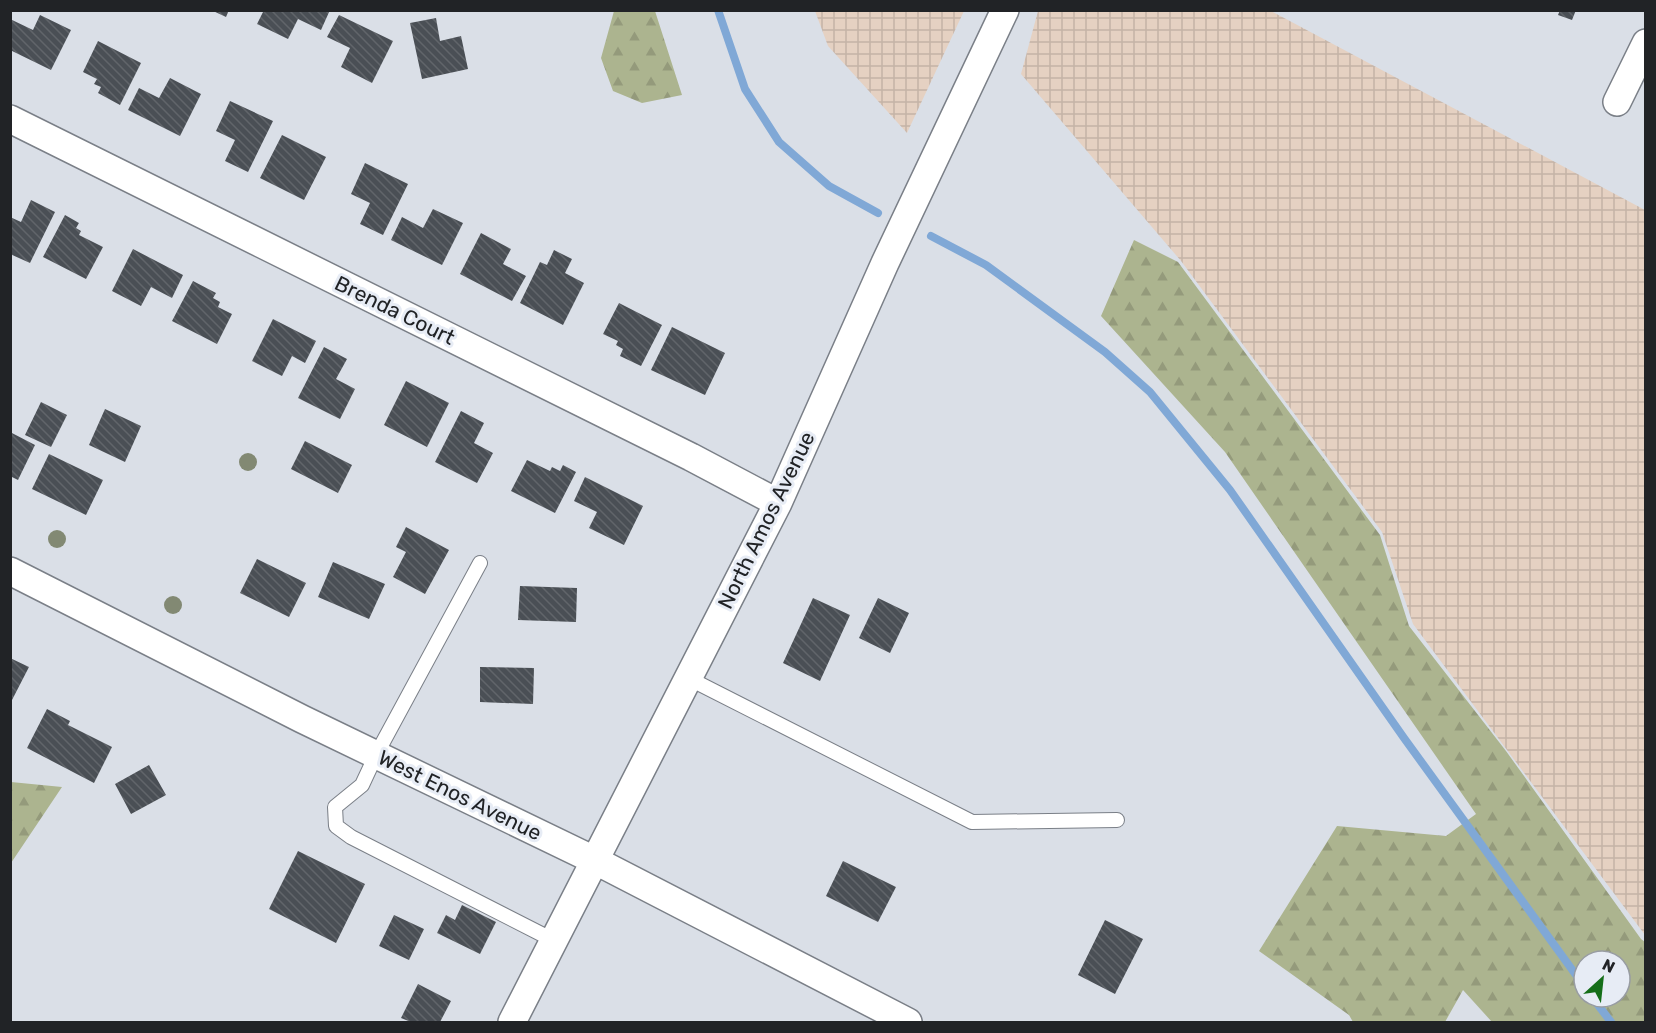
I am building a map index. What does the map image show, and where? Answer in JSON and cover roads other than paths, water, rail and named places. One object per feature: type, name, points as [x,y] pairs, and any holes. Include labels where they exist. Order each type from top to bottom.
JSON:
[{"type":"street","name":"North Amos Avenue","points":[[512,1023],[778,503],[885,262],[917,199],[1005,10]]},
{"type":"street","points":[[1617,102],[1646,43]]},
{"type":"street","name":"Brenda Court","points":[[10,119],[778,503]]},
{"type":"street","name":"West Enos Avenue","points":[[10,571],[302,719],[596,861],[908,1023]]},
{"type":"lane","points":[[480,563],[362,785],[335,807],[336,826],[351,837],[553,940]]},
{"type":"lane","points":[[688,678],[972,822],[1118,820]]},
{"type":"waterway","points":[[718,10],[745,89],[779,142],[829,186],[878,213]]},
{"type":"waterway","points":[[931,236],[986,265],[1105,352],[1150,392],[1230,490],[1404,738],[1572,969]]},
{"type":"waterway","points":[[1601,1009],[1611,1022]]}]
